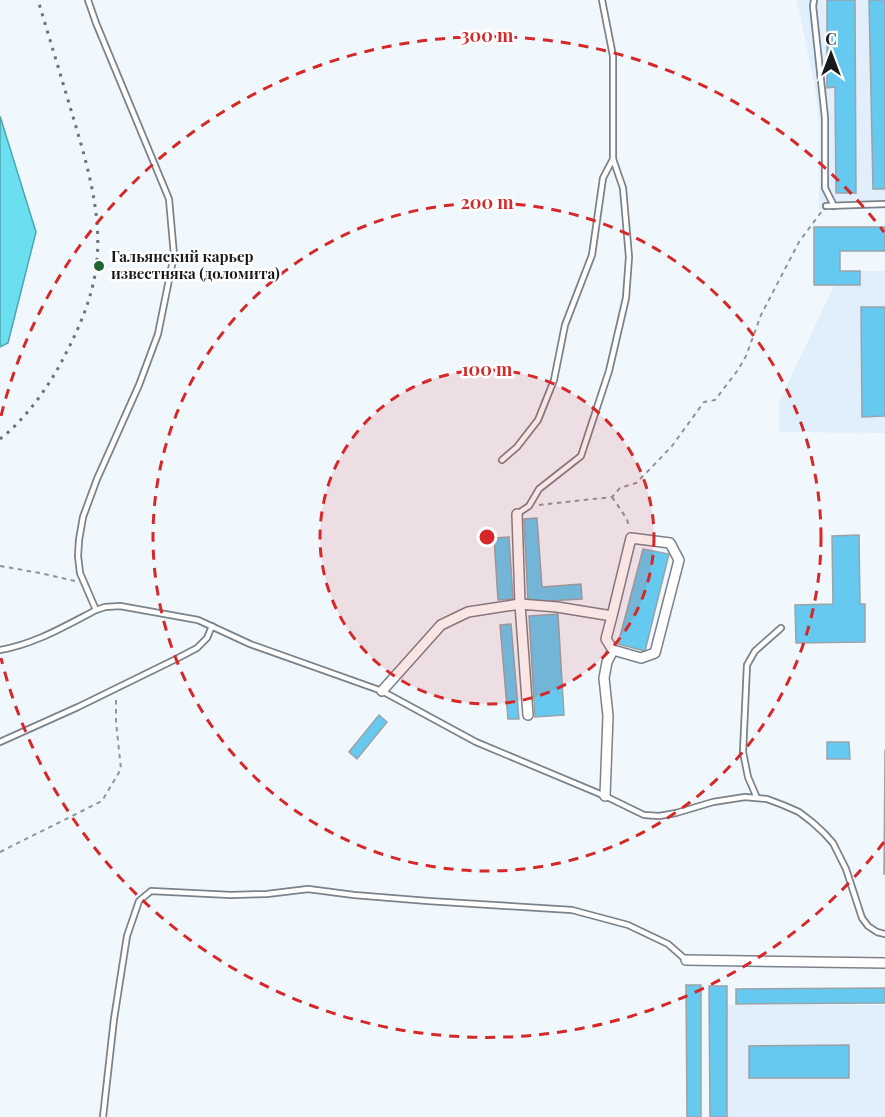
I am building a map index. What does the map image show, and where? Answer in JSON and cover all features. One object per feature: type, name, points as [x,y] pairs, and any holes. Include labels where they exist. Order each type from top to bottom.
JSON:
[{"type":"street","points":[[517,514],[520,604],[528,715]]},
{"type":"street","points":[[631,538],[670,543],[679,560],[655,652],[641,658],[613,650],[606,639],[631,538]]},
{"type":"street","points":[[382,691],[441,625],[468,612],[520,604],[557,607],[612,616]]},
{"type":"street","points":[[605,796],[608,716],[604,678],[607,662],[613,650]]},
{"type":"street","points":[[686,960],[885,963]]},
{"type":"lane","points":[[88,0],[169,199],[174,255],[158,334],[83,518],[78,556],[80,573],[96,610]]},
{"type":"lane","points":[[517,514],[529,506],[539,489],[581,456],[611,361],[626,298],[629,257],[623,188],[613,159],[612,56],[602,0]]},
{"type":"lane","points":[[814,0],[825,118],[825,188],[834,206]]},
{"type":"lane","points":[[502,460],[517,447],[538,420],[554,380],[565,325],[592,255],[603,178],[613,159]]},
{"type":"lane","points":[[826,206],[885,204]]},
{"type":"lane","points":[[0,650],[40,639],[105,607],[120,606],[198,620],[230,636],[382,691],[476,742],[605,796],[644,815],[659,816],[676,813],[713,802],[745,797],[767,800],[799,812],[824,832],[836,848],[846,869],[862,918],[868,926],[885,934]]},
{"type":"lane","points":[[0,741],[116,689],[197,648],[207,638],[212,626]]},
{"type":"lane","points":[[757,798],[748,777],[743,752],[747,665],[755,651],[781,628]]},
{"type":"lane","points":[[103,1117],[114,1019],[127,936],[139,901],[151,891],[231,895],[308,889],[428,901],[572,910],[628,925],[668,944],[686,960]]},
{"type":"path","points":[[529,506],[612,497],[620,488],[636,483],[672,446],[704,402],[715,400],[725,388],[746,356],[761,315],[799,242],[826,206]]},
{"type":"path","points":[[612,497],[627,519],[631,538]]},
{"type":"path","points":[[0,566],[83,584]]},
{"type":"path","points":[[0,852],[102,801],[122,769],[116,722],[116,689]]},
{"type":"shaded area","points":[[797,0],[885,0],[885,209],[819,209],[819,122],[815,88]]},
{"type":"shaded area","points":[[841,271],[885,271],[885,433],[779,432],[779,402]]},
{"type":"shaded area","points":[[727,1005],[885,1005],[885,1117],[728,1117]]},
{"type":"water","points":[[0,116],[36,232],[8,343],[0,347]]},
{"type":"building","points":[[827,0],[855,0],[856,193],[836,193],[835,87],[827,88]]},
{"type":"building","points":[[869,0],[885,0],[885,189],[873,189]]},
{"type":"building","points":[[814,227],[885,227],[885,251],[840,251],[840,271],[860,271],[860,285],[814,285]]},
{"type":"building","points":[[861,307],[885,307],[885,416],[862,417]]},
{"type":"building","points":[[537,518],[542,587],[581,584],[582,599],[528,602],[524,519]]},
{"type":"building","points":[[859,535],[860,604],[865,604],[865,642],[796,643],[795,605],[833,604],[832,536]]},
{"type":"building","points":[[509,537],[513,599],[498,600],[494,538]]},
{"type":"building","points":[[643,549],[669,554],[645,651],[618,644]]},
{"type":"building","points":[[558,614],[564,715],[535,717],[529,616]]},
{"type":"building","points":[[511,624],[519,719],[508,719],[500,625]]},
{"type":"building","points":[[379,715],[387,722],[357,759],[349,752]]},
{"type":"building","points":[[827,742],[849,742],[850,759],[827,759]]},
{"type":"building","points":[[885,750],[885,874],[884,874]]},
{"type":"building","points":[[686,985],[701,985],[701,1117],[687,1117]]},
{"type":"building","points":[[709,986],[727,986],[727,1117],[710,1117]]},
{"type":"building","points":[[885,988],[885,1003],[736,1004],[736,989]]},
{"type":"building","points":[[849,1045],[849,1078],[749,1078],[749,1046]]},
{"type":"railway","points":[[0,439],[28,412],[58,368],[85,310],[92,290],[97,259],[96,215],[88,172],[38,0]]},
{"type":"place","name":"Гальянский карьер известняка (доломита)","points":[[99,266]]}]
